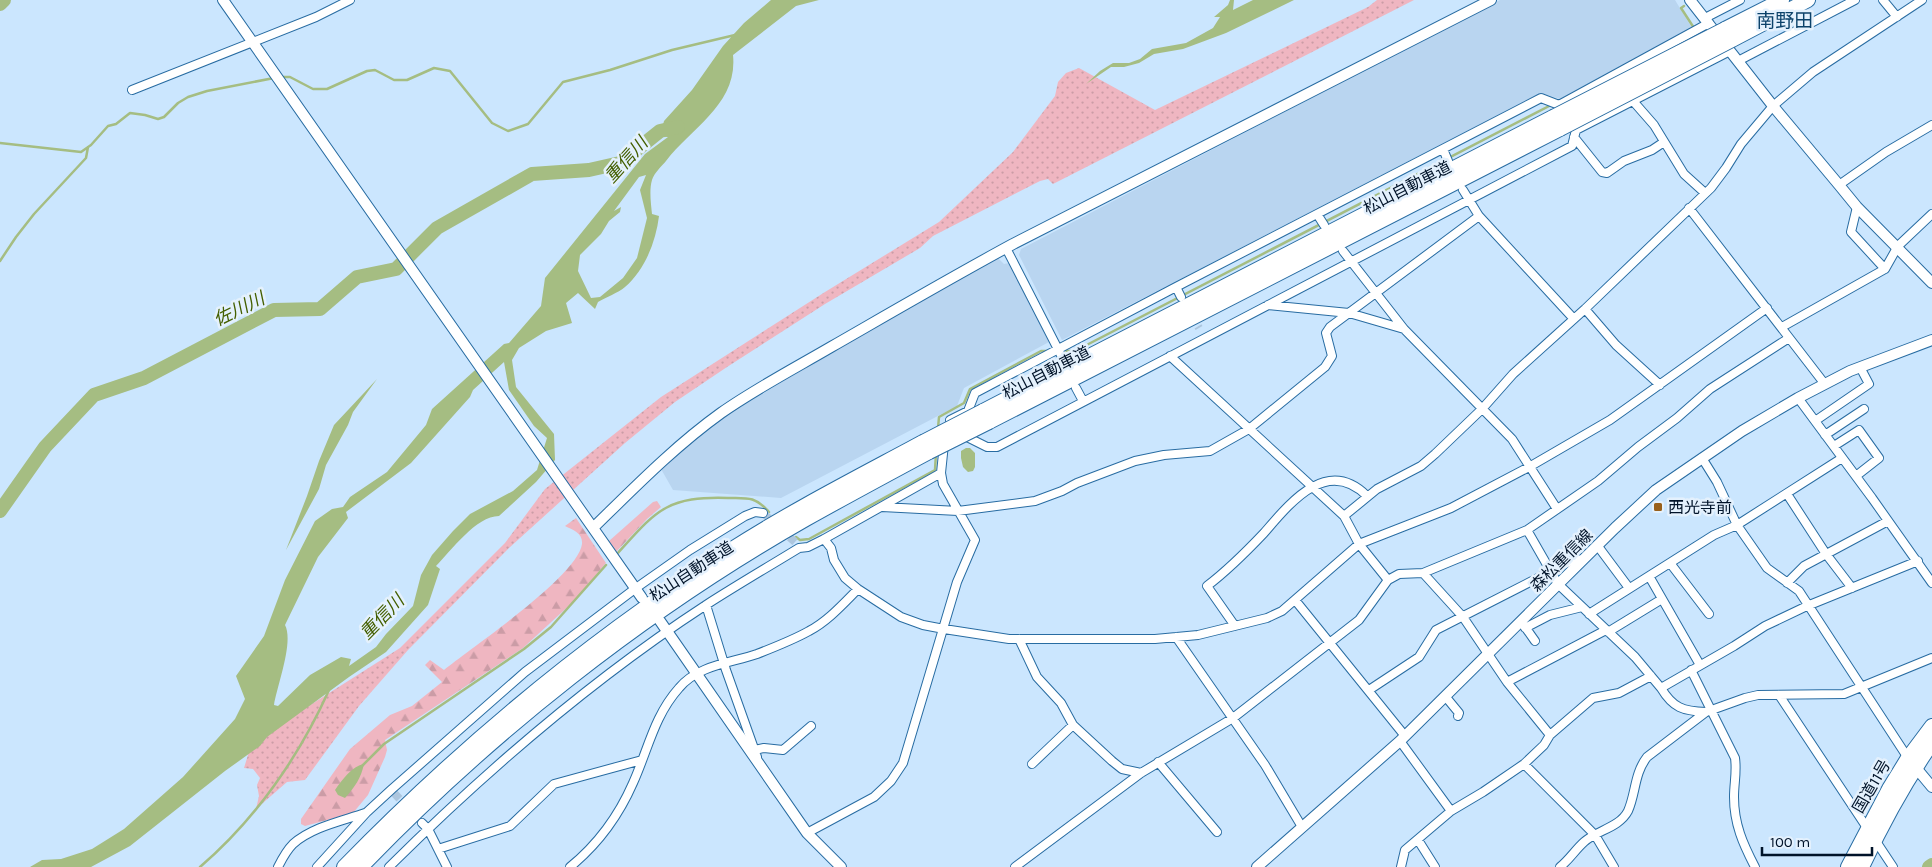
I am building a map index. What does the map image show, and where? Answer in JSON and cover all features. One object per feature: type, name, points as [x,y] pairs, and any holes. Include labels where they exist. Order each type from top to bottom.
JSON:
[{"type":"highway","name":"松山自動車道","points":[[1729,40],[1782,0]]},
{"type":"highway","name":"松山自動車道","points":[[344,867],[422,790],[538,689],[599,640],[661,595],[730,550],[799,509],[926,447],[1557,123],[1808,0]]},
{"type":"highway","name":"松山自動車道","points":[[361,867],[430,799],[481,753],[605,650],[728,567],[926,447]]},
{"type":"highway","name":"国道11号","points":[[1848,867],[1871,835],[1932,726]]},
{"type":"highway","name":"国道11号","points":[[1912,762],[1932,743]]},
{"type":"highway","name":"国道11号","points":[[1862,867],[1871,835]]},
{"type":"street","points":[[224,0],[642,598]]},
{"type":"street","points":[[132,90],[165,76],[256,46],[350,0]]},
{"type":"street","points":[[594,527],[647,476],[722,412],[912,300],[1006,248],[1491,0]]},
{"type":"street","points":[[1690,0],[1707,21],[1729,40],[1738,61],[1857,207],[1898,246],[1932,283]]},
{"type":"street","points":[[807,833],[874,797],[891,781],[903,763],[957,582],[975,540],[943,484],[941,473],[946,422],[968,411],[975,393],[1058,348],[1541,98],[1559,105],[1707,21],[1740,0]]},
{"type":"street","points":[[1738,61],[1855,0]]},
{"type":"street","points":[[1883,0],[1898,17]]},
{"type":"street","points":[[1344,516],[1377,489],[1422,466],[1482,409],[1513,374],[1705,193],[1720,176],[1741,144],[1773,106],[1813,72],[1922,0]]},
{"type":"street","points":[[945,435],[960,434],[987,447],[996,447],[1170,356],[1203,334],[1268,305],[1572,146],[1576,130],[1633,101],[1729,40]]},
{"type":"street","points":[[1633,101],[1654,125],[1684,174],[1705,193]]},
{"type":"street","points":[[1839,185],[1886,152],[1932,125]]},
{"type":"street","points":[[1574,137],[1602,172],[1607,174],[1624,162],[1652,150],[1664,142]]},
{"type":"street","points":[[1443,149],[1448,161]]},
{"type":"street","points":[[1463,190],[1479,216],[1573,318]]},
{"type":"street","points":[[1857,207],[1851,232],[1884,269]]},
{"type":"street","points":[[1689,208],[1824,383]]},
{"type":"street","points":[[1317,214],[1324,225]]},
{"type":"street","points":[[1782,328],[1884,269],[1898,246],[1932,214]]},
{"type":"street","points":[[880,507],[958,511],[1035,501],[1135,461],[1164,454],[1210,451],[1249,429],[1325,367],[1332,356],[1326,334],[1330,327],[1479,216]]},
{"type":"street","points":[[1006,248],[1063,360]]},
{"type":"street","points":[[1343,251],[1404,328],[1512,439],[1557,508]]},
{"type":"street","points":[[1176,287],[1182,296]]},
{"type":"street","points":[[1268,305],[1349,313],[1404,328]]},
{"type":"street","points":[[1585,308],[1616,345],[1660,385]]},
{"type":"street","points":[[824,539],[831,548],[834,560],[844,578],[901,617],[923,625],[1019,639],[1155,639],[1198,635],[1235,626],[1267,618],[1282,611],[1360,544],[1451,508],[1529,467],[1610,420],[1767,308]]},
{"type":"street","points":[[1015,867],[1140,773],[1233,718],[1359,620],[1388,580],[1399,574],[1423,573],[1527,530],[1598,480],[1677,418],[1710,389],[1789,338]]},
{"type":"street","name":"森松重信線","points":[[1257,867],[1402,739],[1488,653],[1523,624],[1558,584],[1656,490],[1702,458],[1824,383],[1932,340]]},
{"type":"street","points":[[1170,356],[1344,516],[1360,544],[1388,580]]},
{"type":"street","points":[[1815,421],[1869,384],[1860,368]]},
{"type":"street","points":[[1076,388],[1083,401]]},
{"type":"street","points":[[1798,398],[1918,561],[1932,584]]},
{"type":"street","points":[[1825,435],[1864,409]]},
{"type":"street","points":[[1834,446],[1859,430],[1879,458],[1856,476]]},
{"type":"street","points":[[1702,458],[1717,482],[1738,526],[1767,568],[1799,591],[1807,606],[1912,762],[1931,785]]},
{"type":"street","points":[[1589,614],[1714,534],[1738,526],[1842,458]]},
{"type":"street","points":[[389,867],[425,826],[545,726],[667,632],[797,545],[808,547],[824,539],[941,473]]},
{"type":"street","points":[[1235,626],[1207,586],[1242,556],[1292,501],[1324,482],[1341,480],[1360,489],[1367,496]]},
{"type":"street","points":[[1786,494],[1826,554],[1852,588]]},
{"type":"street","points":[[317,867],[367,812],[393,791],[525,672],[636,588],[690,550],[745,516],[755,512],[763,513]]},
{"type":"street","points":[[1787,582],[1804,566],[1888,520]]},
{"type":"street","points":[[1527,530],[1558,584],[1635,657],[1671,702],[1677,707],[1691,711],[1709,711]]},
{"type":"street","points":[[1597,545],[1629,588]]},
{"type":"street","points":[[1369,690],[1419,657],[1436,630],[1575,559],[1582,560]]},
{"type":"street","points":[[1661,688],[1765,626],[1807,606],[1918,561]]},
{"type":"street","points":[[1670,563],[1709,614]]},
{"type":"street","points":[[1423,573],[1463,616],[1507,682],[1550,735]]},
{"type":"street","points":[[1649,576],[1700,665]]},
{"type":"street","points":[[570,867],[594,844],[622,806],[656,724],[679,687],[696,673],[757,654],[810,631],[827,619],[858,589]]},
{"type":"street","points":[[1507,682],[1607,631],[1662,599]]},
{"type":"street","points":[[1295,600],[1369,690],[1451,811]]},
{"type":"street","points":[[706,605],[759,764]]},
{"type":"street","points":[[1535,641],[1523,624],[1582,607]]},
{"type":"street","points":[[660,621],[807,833],[841,867]]},
{"type":"street","points":[[1176,637],[1265,765],[1302,827]]},
{"type":"street","points":[[1019,639],[1037,677],[1061,703],[1073,726],[1122,769],[1140,773]]},
{"type":"street","points":[[1560,867],[1570,859],[1584,842],[1614,825],[1628,811],[1636,778],[1646,757],[1709,711],[1758,694],[1844,694],[1932,658]]},
{"type":"street","points":[[1691,670],[1709,711],[1735,758],[1737,771],[1734,795],[1735,814],[1740,838],[1755,867]]},
{"type":"street","points":[[1401,867],[1405,850],[1451,811],[1524,764],[1544,745],[1550,735],[1593,698],[1619,693],[1651,676]]},
{"type":"street","points":[[1779,695],[1893,867]]},
{"type":"street","points":[[1445,696],[1459,713],[1458,716]]},
{"type":"street","points":[[755,750],[764,748],[783,750],[811,726]]},
{"type":"street","points":[[1032,764],[1073,726]]},
{"type":"street","points":[[438,849],[510,826],[554,784],[642,760]]},
{"type":"street","points":[[1158,762],[1217,832]]},
{"type":"street","points":[[1524,764],[1595,835],[1614,867]]},
{"type":"street","points":[[278,867],[292,845],[302,838],[325,827],[367,812]]},
{"type":"street","points":[[425,826],[448,867]]},
{"type":"street","points":[[1418,840],[1435,867]]},
{"type":"shaded area","points":[[771,0],[819,0],[796,6],[733,55],[733,72],[721,101],[653,177],[651,184],[651,206],[652,214],[659,216],[657,226],[644,264],[632,280],[622,289],[598,302],[595,309],[578,293],[566,303],[572,323],[546,331],[519,348],[512,360],[516,387],[554,434],[555,460],[536,482],[499,516],[482,522],[464,535],[436,566],[440,569],[428,605],[386,652],[267,737],[260,746],[225,771],[130,846],[91,867],[30,867],[42,860],[61,859],[92,849],[124,829],[183,777],[235,719],[245,699],[236,676],[264,636],[285,580],[315,521],[332,509],[343,507],[350,497],[387,472],[426,425],[432,409],[504,344],[509,343],[541,306],[545,278],[645,154],[668,137],[660,136],[664,121],[692,90],[723,46],[744,23]],"holes":[[[646,175],[640,190],[647,218],[637,258],[623,278],[600,297],[591,298],[578,271],[580,255],[601,234],[609,221],[620,212],[621,207],[614,211],[639,177]],[[504,362],[509,390],[534,426],[547,438],[537,470],[513,491],[470,514],[453,531],[432,555],[421,575],[413,606],[376,647],[349,666],[351,659],[341,657],[310,675],[278,706],[274,705],[288,642],[285,625],[318,557],[348,518],[346,512],[411,463],[470,397],[473,390]]]},
{"type":"shaded area","points":[[1230,0],[1234,0],[1233,10],[1253,0],[1294,0],[1226,33],[1183,49],[1154,54],[1139,63],[1124,67],[1111,67],[1086,84],[1100,71],[1113,63],[1129,63],[1140,59],[1152,49],[1186,43],[1213,28],[1220,17],[1214,17],[1228,5]]},
{"type":"shaded area","points":[[1500,0],[1675,0],[1692,28],[1560,99],[1541,93],[1062,340],[1019,255],[1021,249]]},
{"type":"shaded area","points":[[997,257],[1004,264],[1009,263],[1049,342],[964,388],[957,406],[781,498],[673,490],[661,469],[696,438],[727,415],[912,304]]},
{"type":"shaded area","points":[[377,379],[353,412],[326,465],[319,489],[286,550],[334,425]]},
{"type":"shaded area","points":[[970,448],[975,453],[975,467],[973,471],[968,472],[963,467],[961,458],[961,451]]},
{"type":"shaded area","points":[[364,764],[355,786],[349,794],[345,798],[338,795],[335,790],[344,778],[351,770]]},
{"type":"green space","points":[[1377,0],[1414,0],[1053,184],[1048,179],[1040,181],[933,236],[920,248],[825,304],[675,402],[625,443],[509,548],[408,650],[359,706],[305,780],[287,782],[256,809],[259,796],[257,785],[260,778],[253,769],[244,768],[252,742],[400,648],[505,543],[545,489],[661,397],[939,222],[1013,152],[1055,96],[1058,82],[1066,73],[1079,68],[1155,110],[1368,7]]},
{"type":"green space","points":[[657,501],[661,507],[615,553],[609,541],[653,502]]},
{"type":"green space","points":[[576,518],[606,563],[573,602],[523,648],[385,740],[387,750],[385,757],[368,795],[353,813],[305,826],[301,824],[301,819],[350,749],[390,715],[412,706],[442,682],[425,665],[430,660],[444,670],[522,611],[563,574],[576,558],[582,544],[581,537],[565,526]]},
{"type":"waterway","points":[[0,4],[4,0]]},
{"type":"waterway","points":[[1684,6],[1681,8],[1694,28]]},
{"type":"waterway","points":[[282,77],[290,77],[313,89],[327,89],[367,71],[375,70],[394,80],[407,80],[434,68],[450,71],[492,123],[508,131],[528,124],[563,82],[610,70],[672,50],[735,35]]},
{"type":"waterway","points":[[0,143],[81,152],[91,145],[108,126],[116,124],[130,113],[158,119],[164,117],[178,103],[188,97],[207,91],[274,78]]},
{"type":"waterway","points":[[1061,351],[1075,351],[1553,104]]},
{"type":"waterway","name":"佐川川","points":[[0,511],[45,447],[94,395],[144,378],[274,310],[320,309],[357,277],[396,269],[437,228],[532,174],[589,170],[620,163],[660,131],[678,127]]},
{"type":"waterway","points":[[0,261],[34,214],[86,158],[88,147]]},
{"type":"waterway","points":[[938,428],[939,417],[964,403],[970,389],[1041,351],[1048,351]]},
{"type":"waterway","points":[[796,537],[800,540],[809,539],[935,470],[936,453]]},
{"type":"waterway","points":[[617,554],[653,517],[664,509],[690,500],[746,498],[759,503],[769,512]]},
{"type":"waterway","points":[[362,766],[384,744],[524,649],[551,627],[606,565]]},
{"type":"waterway","points":[[200,867],[239,829],[274,786],[304,739],[329,690]]},
{"type":"tunnel","points":[[1192,316],[1199,328]]},
{"type":"tunnel","points":[[763,513],[795,542]]},
{"type":"tunnel","points":[[394,793],[408,808]]},
{"type":"place","name":"西光寺前","points":[[1658,507]]},
{"type":"district","name":"南野田","points":[[1785,20]]},
{"type":"water label","name":"重信川","points":[[626,160]]},
{"type":"water label","name":"重信川","points":[[382,617]]}]
